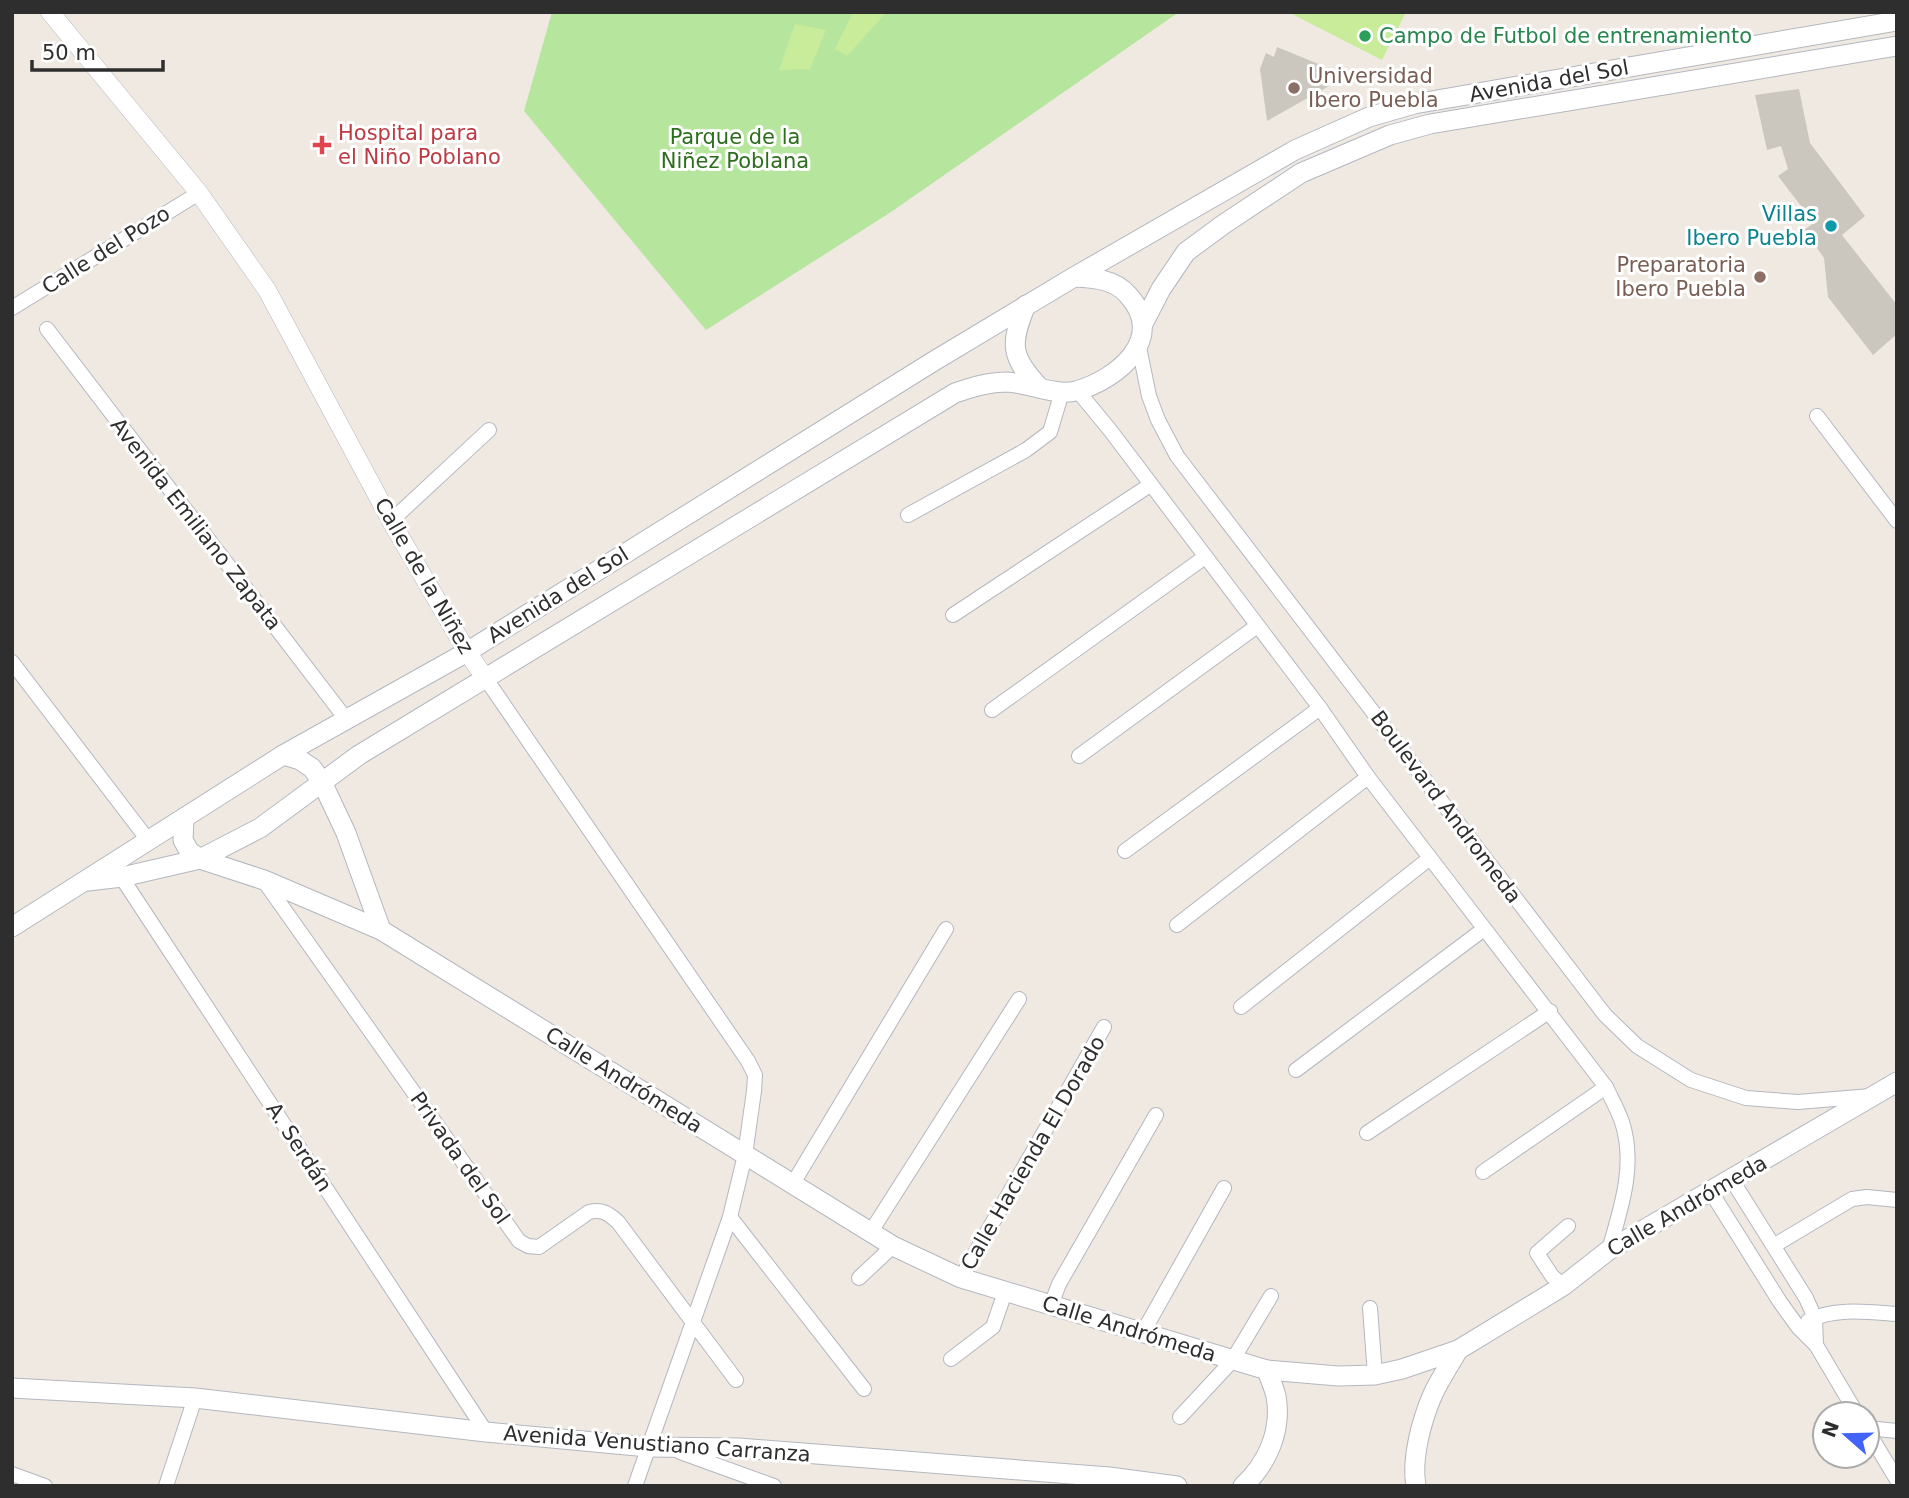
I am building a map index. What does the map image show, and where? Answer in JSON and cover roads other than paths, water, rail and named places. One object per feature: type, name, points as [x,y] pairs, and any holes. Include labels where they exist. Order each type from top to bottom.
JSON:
[{"type":"main road","name":"Avenida del Sol","points":[[1074,277],[1295,150],[1369,117],[1414,104],[1897,21]]},
{"type":"main road","name":"Avenida del Sol","points":[[1144,322],[1161,289],[1186,252],[1301,173],[1390,135],[1430,124],[1897,46]]},
{"type":"main road","points":[[1074,277],[1097,279],[1122,287],[1137,304],[1144,322],[1139,347],[1119,369],[1070,391],[1039,387],[1021,368],[1014,346],[1018,324],[1026,305],[1074,277]]},
{"type":"main road","name":"Avenida del Sol","points":[[117,870],[148,840],[184,820],[284,755],[467,652],[1026,305]]},
{"type":"main road","name":"Avenida del Sol","points":[[12,927],[88,881],[117,870],[200,859],[260,828],[359,755],[955,393],[984,383],[1008,382],[1039,387]]},
{"type":"main road","points":[[284,755],[300,760],[312,768],[322,782],[346,833],[381,930]]},
{"type":"main road","points":[[184,820],[183,840],[189,851],[200,859]]},
{"type":"main road","name":"Calle Andrómeda","points":[[200,859],[264,880],[381,930],[893,1246],[961,1278],[1267,1370],[1338,1376],[1375,1375],[1458,1350],[1563,1286],[1609,1250],[1897,1082]]},
{"type":"main road","points":[[1416,1486],[1416,1463],[1421,1432],[1433,1394],[1458,1350]]},
{"type":"main road","points":[[1243,1486],[1255,1475],[1270,1451],[1277,1424],[1276,1396],[1267,1370]]},
{"type":"main road","name":"Avenida Venustiano Carranza","points":[[12,1388],[195,1398],[486,1432],[658,1447],[739,1448],[1177,1486]]},
{"type":"street","name":"Calle de la Niñez","points":[[50,12],[199,192],[267,290],[391,521],[467,652],[755,1075],[745,1155],[730,1217],[693,1321],[658,1447],[635,1486]]},
{"type":"street","name":"Calle del Pozo","points":[[12,308],[199,192]]},
{"type":"street","name":"Avenida Emiliano Zapata","points":[[47,330],[346,719]]},
{"type":"street","name":"Boulevard Andromeda","points":[[1139,347],[1149,396],[1177,456],[1613,1023],[1637,1046],[1691,1080],[1746,1098],[1798,1102],[1876,1095]]},
{"type":"street","points":[[908,514],[1026,450],[1050,432],[1070,391]]},
{"type":"street","name":"Boulevard Andromeda","points":[[1070,391],[1111,430],[1320,708],[1368,777],[1606,1087],[1622,1124],[1627,1155],[1627,1188],[1609,1250]]},
{"type":"street","points":[[1817,416],[1897,521]]},
{"type":"street","points":[[391,521],[489,430]]},
{"type":"street","points":[[953,615],[1150,485]]},
{"type":"street","points":[[992,710],[1205,557]]},
{"type":"street","points":[[1079,756],[1257,626]]},
{"type":"street","points":[[12,662],[148,840]]},
{"type":"street","points":[[1125,851],[1320,708]]},
{"type":"street","points":[[1177,925],[1368,777]]},
{"type":"street","points":[[1241,1007],[1430,858]]},
{"type":"street","name":"A. Serdán","points":[[117,870],[486,1432]]},
{"type":"street","name":"Privada del Sol","points":[[264,880],[519,1241],[528,1246],[539,1247],[589,1212],[598,1210],[609,1214],[618,1222],[693,1321]]},
{"type":"street","points":[[792,1185],[946,929]]},
{"type":"street","points":[[1296,1070],[1484,929]]},
{"type":"street","points":[[870,1233],[1019,999]]},
{"type":"street","points":[[1367,1133],[1550,1011]]},
{"type":"street","name":"Calle Hacienda El Dorado","points":[[961,1278],[1104,1027]]},
{"type":"street","points":[[1483,1172],[1606,1087]]},
{"type":"street","points":[[1051,1305],[1059,1284],[1156,1115]]},
{"type":"street","points":[[1732,1180],[1806,1298],[1815,1318],[1816,1345]]},
{"type":"street","points":[[1142,1334],[1224,1188]]},
{"type":"street","points":[[1711,1192],[1798,1327],[1816,1345],[1849,1400]]},
{"type":"street","points":[[1775,1245],[1852,1199],[1867,1197],[1897,1200]]},
{"type":"street","points":[[730,1217],[864,1390]]},
{"type":"street","points":[[1563,1286],[1552,1276],[1537,1253],[1568,1226]]},
{"type":"street","points":[[859,1278],[893,1246]]},
{"type":"street","points":[[951,1359],[993,1326],[1005,1292]]},
{"type":"street","points":[[1180,1417],[1232,1361],[1271,1296]]},
{"type":"street","points":[[1370,1308],[1375,1375]]},
{"type":"street","points":[[1798,1327],[1815,1318],[1864,1311],[1897,1314]]},
{"type":"street","points":[[693,1321],[736,1380]]},
{"type":"street","points":[[166,1486],[195,1398]]},
{"type":"street","points":[[658,1447],[774,1486]]},
{"type":"street","points":[[1881,1452],[1897,1479]]},
{"type":"street","points":[[12,1474],[45,1486]]},
{"type":"place","name":"Campo de Futbol de entrenamiento","points":[[1365,36]]},
{"type":"place","name":"Universidad Ibero Puebla","points":[[1294,88]]},
{"type":"place","name":"Hospital para el Niño Poblano","points":[[322,145]]},
{"type":"place","name":"Villas Ibero Puebla","points":[[1831,226]]},
{"type":"place","name":"Preparatoria Ibero Puebla","points":[[1760,277]]},
{"type":"park label","name":"Parque de la Niñez Poblana","points":[[735,149]]}]
